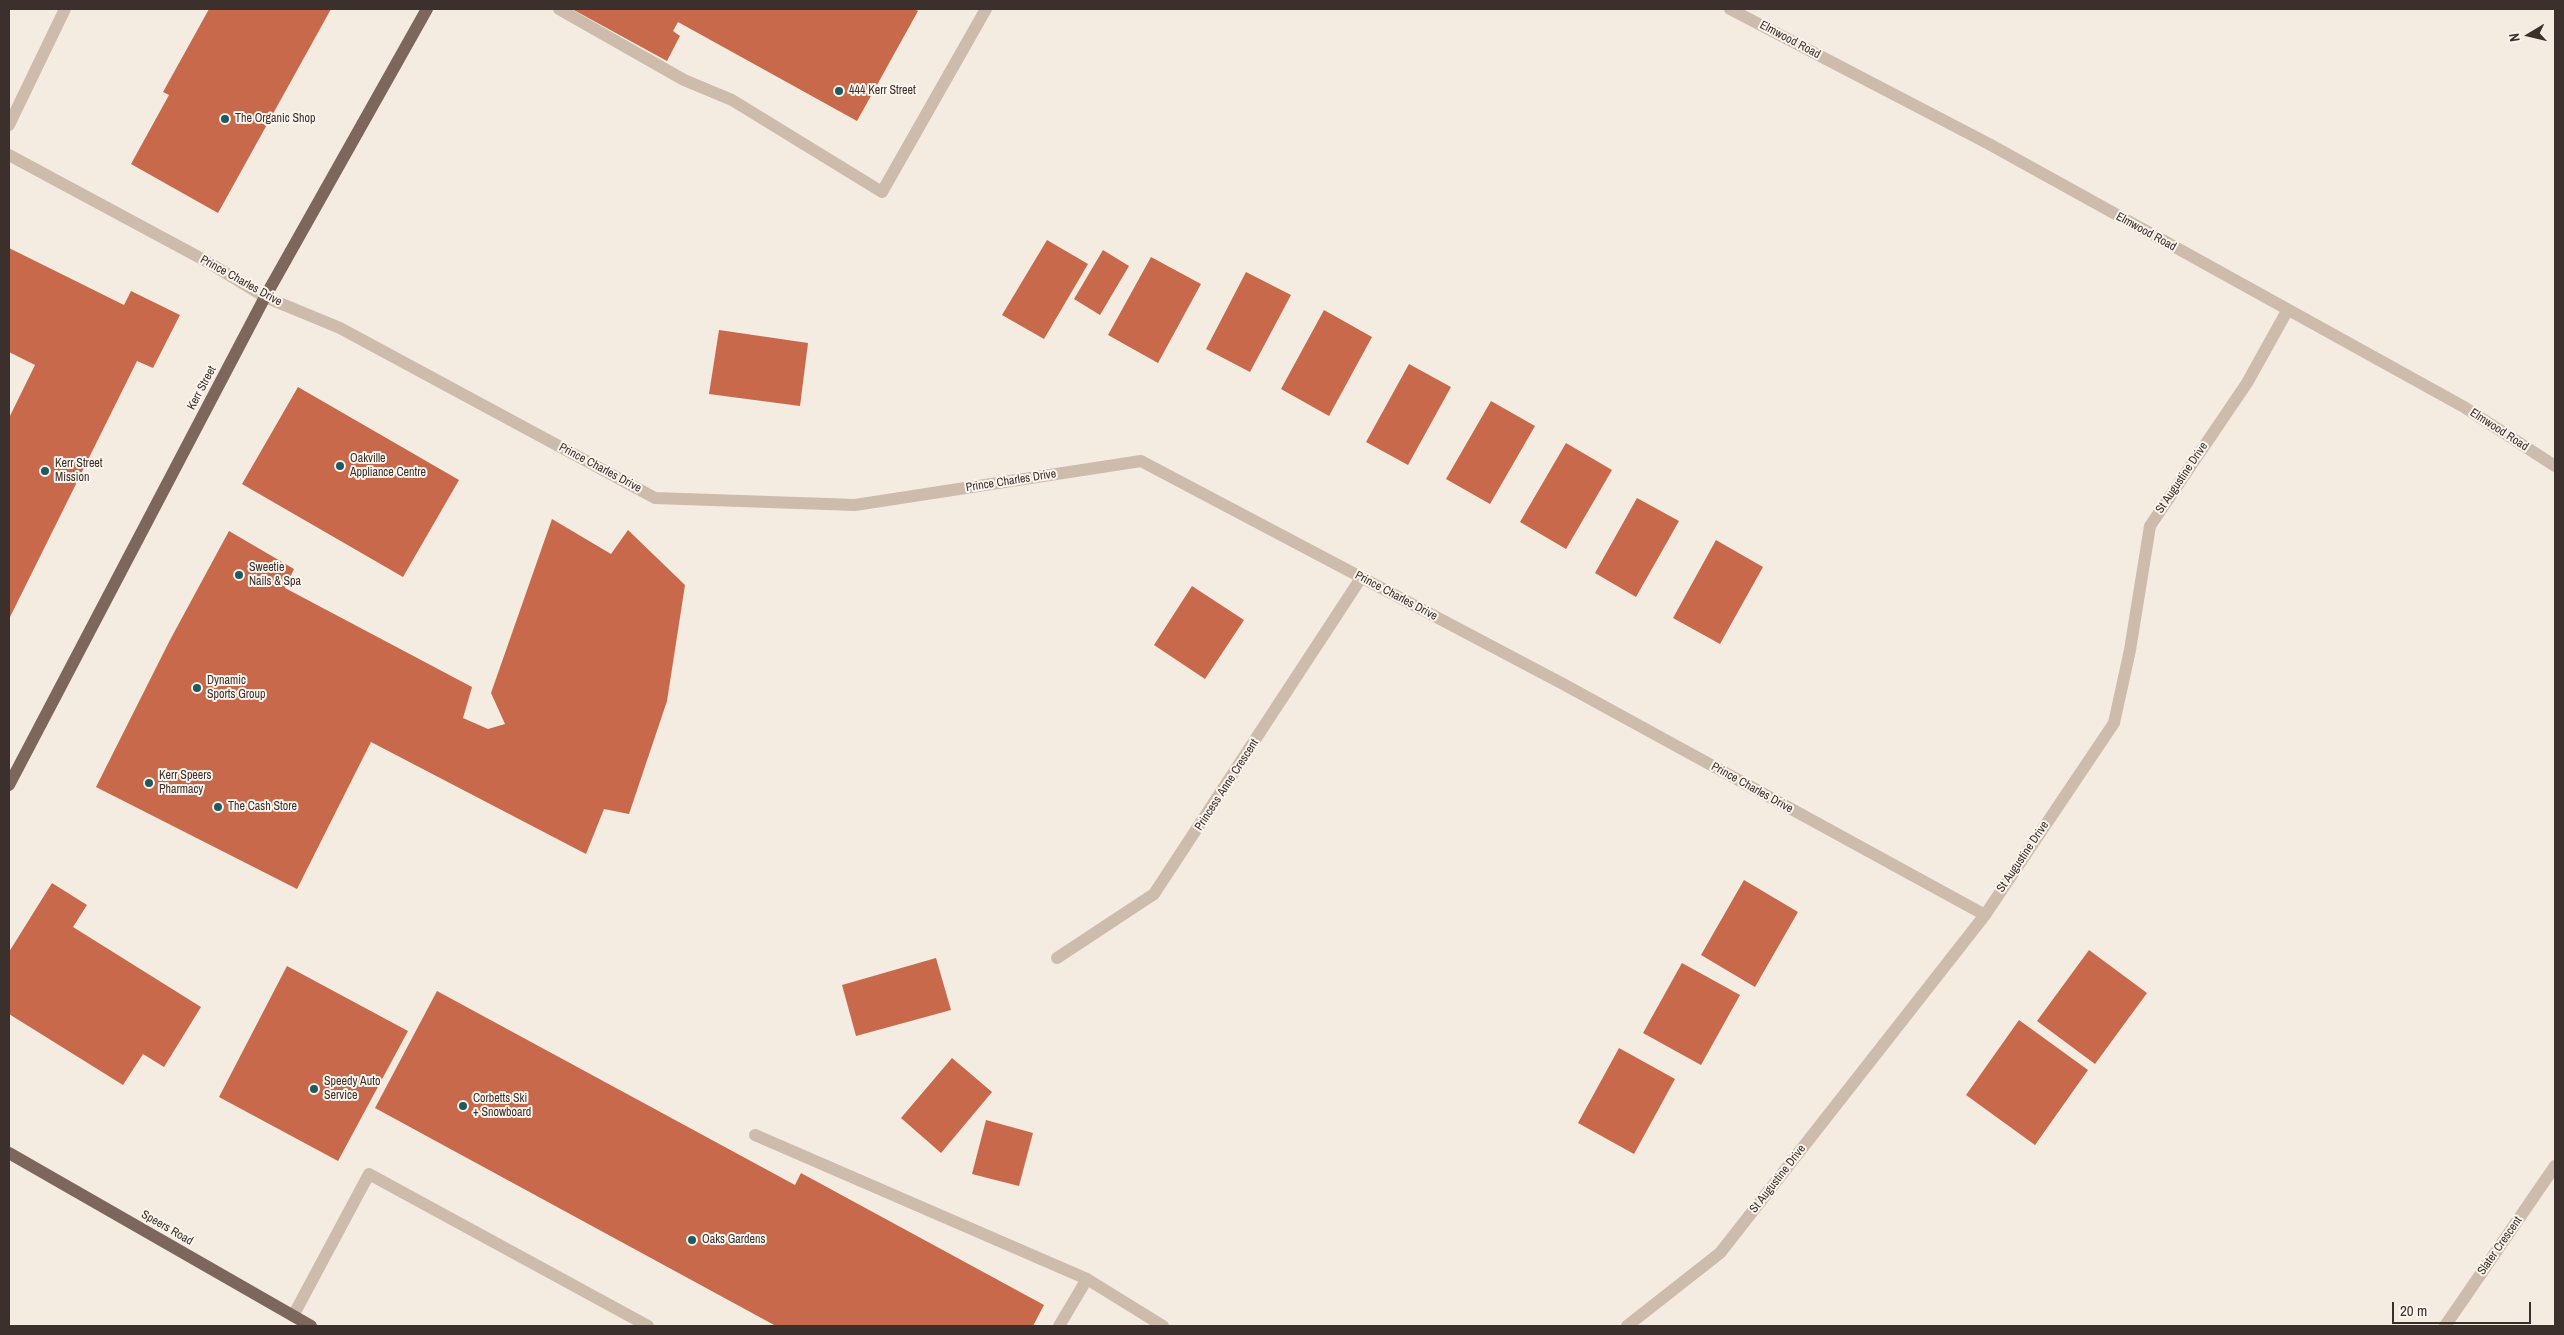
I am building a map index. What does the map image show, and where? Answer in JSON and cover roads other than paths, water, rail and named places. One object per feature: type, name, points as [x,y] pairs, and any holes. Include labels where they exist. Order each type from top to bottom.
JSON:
[{"type":"main road","name":"Kerr Street","points":[[9,784],[265,297],[427,9]]},
{"type":"main road","name":"Speers Road","points":[[9,1153],[311,1326]]},
{"type":"street","points":[[9,125],[65,9]]},
{"type":"street","points":[[559,9],[684,80],[732,100],[882,192],[986,9]]},
{"type":"street","name":"Elmwood Road","points":[[1730,9],[1989,144],[2287,311],[2464,407],[2555,466]]},
{"type":"street","name":"Prince Charles Drive","points":[[9,155],[206,261],[265,297],[340,328],[655,498],[855,505],[1141,461],[1565,685],[1985,914]]},
{"type":"street","name":"St Augustine Drive","points":[[1627,1326],[1720,1254],[1985,914],[2114,723],[2130,650],[2150,526],[2247,383],[2287,311]]},
{"type":"street","name":"Princess Anne Crescent","points":[[1058,958],[1154,894],[1361,578]]},
{"type":"street","points":[[755,1135],[1087,1279],[1162,1326]]},
{"type":"street","name":"Slater Crescent","points":[[2445,1326],[2555,1166]]},
{"type":"street","points":[[293,1316],[369,1174],[648,1326]]},
{"type":"street","points":[[1059,1326],[1087,1279]]},
{"type":"place","name":"444 Kerr Street","points":[[839,91]]},
{"type":"place","name":"The Organic Shop","points":[[225,119]]},
{"type":"place","name":"Oakville Appliance Centre","points":[[340,466]]},
{"type":"place","name":"Kerr Street Mission","points":[[45,471]]},
{"type":"place","name":"Sweetie Nails & Spa","points":[[239,575]]},
{"type":"place","name":"Dynamic Sports Group","points":[[197,688]]},
{"type":"place","name":"Kerr Speers Pharmacy","points":[[149,783]]},
{"type":"place","name":"The Cash Store","points":[[218,807]]},
{"type":"place","name":"Speedy Auto Service","points":[[314,1089]]},
{"type":"place","name":"Corbetts Ski + Snowboard","points":[[463,1106]]},
{"type":"place","name":"Oaks Gardens","points":[[692,1240]]}]
